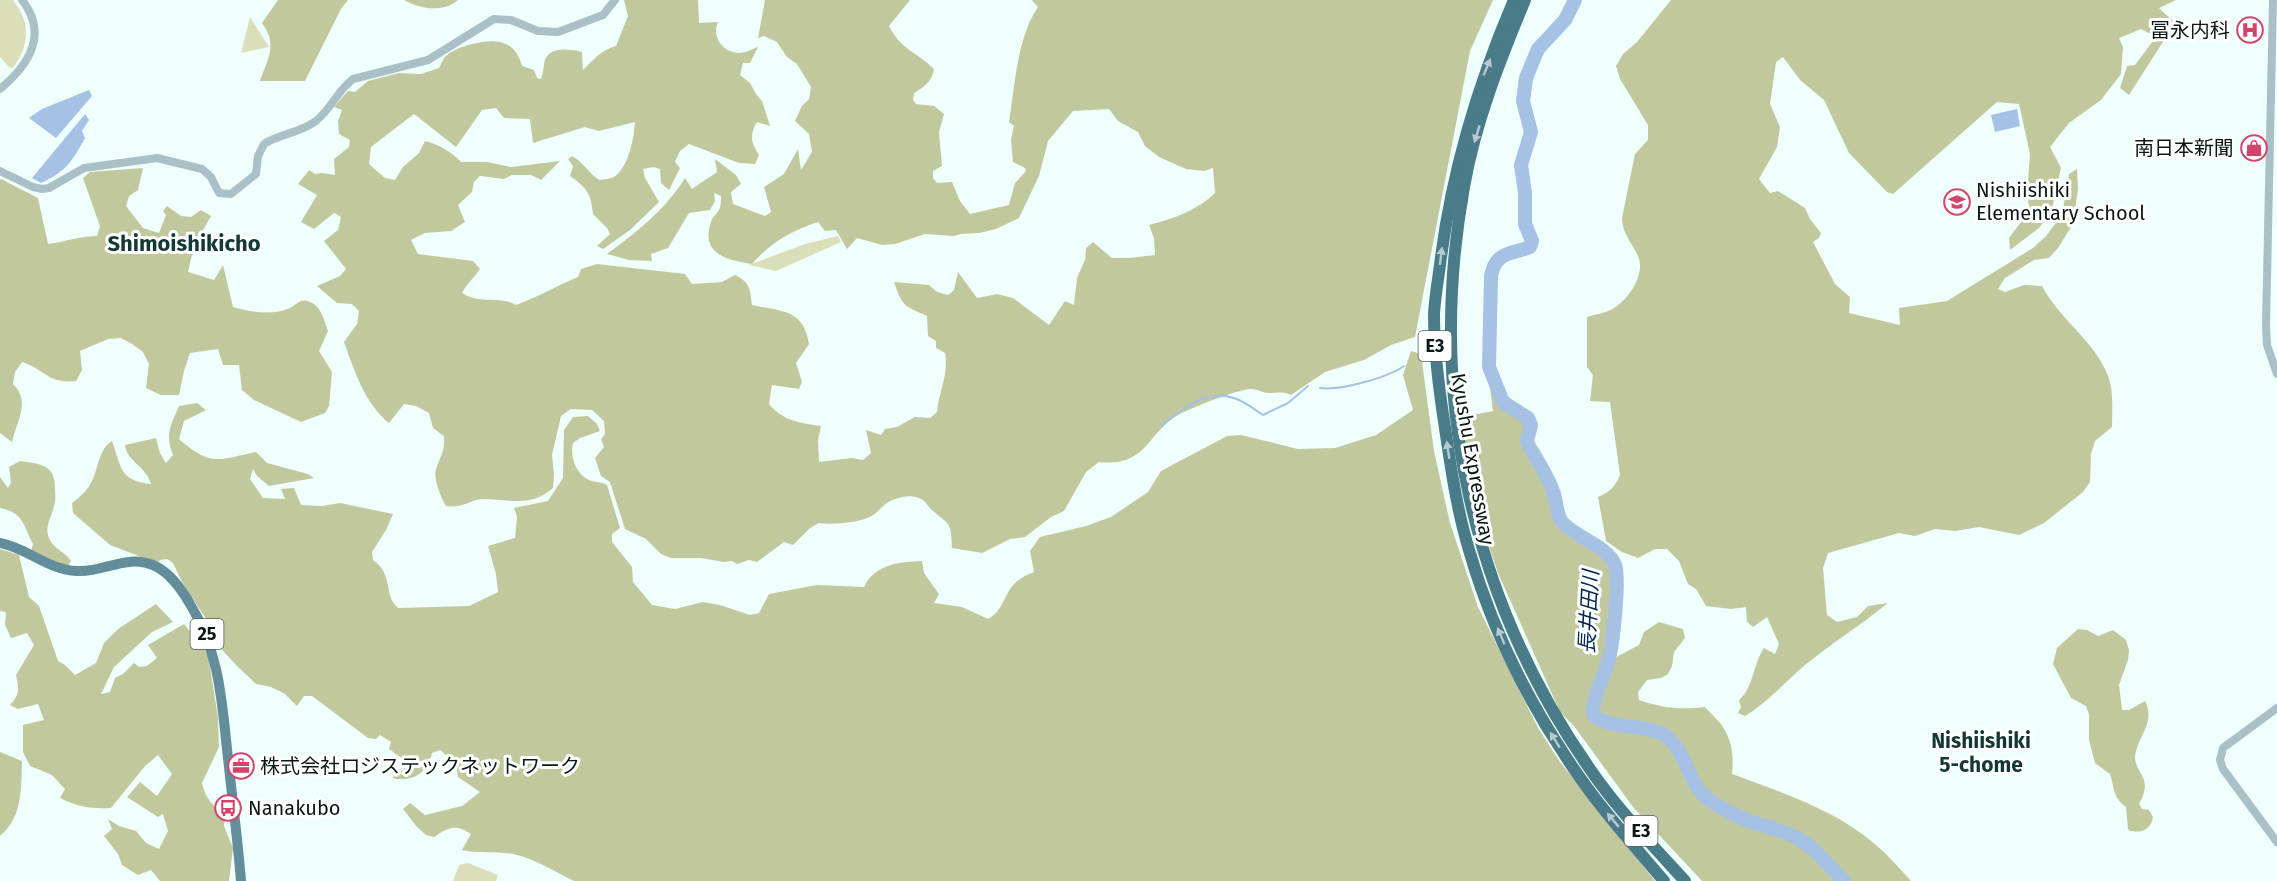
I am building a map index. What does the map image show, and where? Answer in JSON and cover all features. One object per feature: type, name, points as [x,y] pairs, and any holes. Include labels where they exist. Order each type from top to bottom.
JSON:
[{"type":"highway","name":"Kyushu Expressway","points":[[1514,0],[1482,78],[1462,144],[1444,236],[1434,311],[1438,384],[1452,475],[1469,550],[1481,587],[1526,690],[1587,789],[1664,881]]},
{"type":"highway","name":"Kyushu Expressway","points":[[1525,0],[1493,82],[1464,186],[1452,289],[1450,332],[1457,429],[1471,510],[1493,583],[1554,712],[1598,781],[1685,881]]},
{"type":"main road","name":"25","points":[[0,543],[17,548],[51,565],[76,571],[131,561],[147,563],[169,575],[178,585],[208,638],[221,686],[241,881]]},
{"type":"street","points":[[0,89],[19,72],[32,51],[33,20],[22,0]]},
{"type":"street","points":[[0,171],[42,189],[49,188],[84,168],[157,158],[202,169],[211,177],[221,195],[231,194],[256,174],[258,156],[264,144],[306,128],[330,108],[353,79],[428,60],[485,23],[494,20],[511,20],[538,31],[558,32],[603,15],[615,0]]},
{"type":"street","points":[[2273,0],[2266,325],[2267,345],[2277,374]]},
{"type":"street","points":[[2277,708],[2223,748],[2220,760],[2223,769],[2277,842]]},
{"type":"green space","points":[[0,0],[13,0],[25,25],[23,50],[13,68],[10,68],[0,57]]},
{"type":"green space","points":[[278,0],[348,0],[341,9],[305,81],[260,81],[271,45],[262,23]]},
{"type":"green space","points":[[404,0],[458,0],[446,7],[431,8],[417,6]]},
{"type":"green space","points":[[624,0],[698,0],[699,23],[718,22],[717,38],[723,47],[739,53],[758,47],[750,63],[743,63],[740,75],[750,83],[762,101],[770,126],[757,122],[754,127],[752,139],[759,155],[755,164],[739,163],[689,144],[680,151],[675,162],[680,168],[669,190],[661,183],[660,169],[654,167],[643,169],[645,178],[659,202],[630,230],[603,249],[597,246],[610,234],[593,214],[587,192],[570,176],[573,166],[568,159],[572,156],[576,158],[599,180],[614,177],[627,159],[635,122],[599,131],[585,127],[533,143],[530,119],[504,118],[496,108],[482,110],[456,147],[414,114],[371,147],[369,164],[385,178],[395,180],[403,167],[419,153],[425,141],[444,149],[461,162],[487,162],[511,167],[560,161],[541,180],[531,175],[512,175],[504,179],[480,176],[474,182],[472,192],[458,205],[465,222],[451,231],[425,233],[411,240],[418,254],[473,261],[480,269],[462,293],[469,297],[516,305],[578,277],[581,269],[597,264],[685,274],[692,284],[722,282],[735,275],[744,280],[751,295],[752,305],[789,314],[802,324],[806,332],[809,344],[796,363],[802,382],[799,389],[772,385],[769,404],[786,418],[821,426],[818,440],[819,462],[852,458],[863,460],[871,453],[866,430],[881,435],[885,429],[897,427],[915,417],[930,418],[937,412],[945,375],[945,353],[936,348],[936,341],[928,336],[927,316],[905,305],[894,282],[929,285],[937,292],[948,295],[954,290],[958,272],[977,298],[997,294],[1013,298],[1049,325],[1065,301],[1074,305],[1077,278],[1085,260],[1086,248],[1093,242],[1112,258],[1155,255],[1154,238],[1149,225],[1185,213],[1215,193],[1213,168],[1204,171],[1186,169],[1159,157],[1145,146],[1138,132],[1118,121],[1109,109],[1073,111],[1048,141],[1039,176],[1019,218],[996,229],[954,236],[925,234],[895,244],[882,245],[857,238],[847,249],[836,230],[825,231],[818,222],[782,238],[752,264],[718,254],[709,242],[712,220],[720,208],[721,200],[721,196],[714,193],[715,201],[710,210],[689,213],[668,248],[651,254],[652,261],[629,260],[607,254],[640,229],[669,200],[685,178],[692,189],[717,172],[715,159],[736,175],[741,184],[731,192],[733,204],[765,216],[771,212],[764,187],[784,174],[798,149],[801,170],[812,152],[809,134],[795,121],[802,106],[809,99],[811,87],[797,64],[787,57],[777,42],[764,36],[758,38],[765,0],[910,0],[889,26],[904,46],[934,69],[929,81],[914,93],[913,100],[916,104],[934,106],[944,114],[939,132],[942,166],[933,171],[933,178],[937,183],[952,182],[960,201],[970,214],[1009,205],[1015,183],[1026,171],[1025,168],[1013,162],[1011,140],[1014,126],[1009,122],[1021,47],[1038,7],[1032,0],[1493,0],[1470,51],[1415,337],[1391,345],[1364,360],[1325,372],[1291,395],[1267,393],[1254,389],[1245,390],[1214,399],[1184,412],[1167,423],[1137,454],[1115,462],[1099,462],[1086,472],[1064,511],[1051,517],[1025,537],[1010,539],[982,553],[952,548],[949,525],[923,500],[909,496],[885,504],[868,518],[854,522],[819,523],[810,528],[793,545],[784,542],[757,562],[749,560],[737,564],[732,561],[701,558],[671,558],[661,554],[646,539],[625,529],[610,482],[601,476],[595,458],[604,447],[601,439],[605,434],[604,421],[592,410],[571,409],[561,416],[552,455],[553,488],[544,494],[528,500],[482,499],[456,506],[446,506],[438,488],[435,473],[443,449],[444,436],[433,428],[429,413],[416,406],[404,404],[389,423],[373,406],[361,386],[344,342],[357,324],[359,311],[352,304],[337,303],[317,286],[340,276],[346,269],[324,241],[338,230],[341,217],[334,213],[314,229],[301,222],[317,195],[298,184],[309,170],[315,174],[335,175],[334,159],[349,147],[350,140],[339,134],[338,121],[342,110],[334,107],[348,91],[355,92],[368,81],[399,73],[421,74],[439,68],[445,57],[455,50],[489,41],[497,41],[509,46],[519,57],[522,66],[534,70],[537,78],[541,79],[546,59],[553,51],[582,52],[583,70],[602,52],[616,46],[628,16]]},
{"type":"green space","points":[[1671,0],[2176,0],[2159,8],[2175,23],[2129,95],[2120,88],[2127,66],[2135,65],[2156,37],[2141,29],[2119,38],[2123,47],[2121,74],[2101,100],[2069,123],[2050,147],[2061,168],[2051,213],[2039,228],[2010,250],[2009,238],[2030,210],[2027,195],[2030,154],[2019,104],[1997,102],[1893,194],[1887,192],[1849,153],[1824,100],[1800,80],[1783,57],[1776,62],[1770,104],[1780,127],[1777,147],[1759,179],[1770,193],[1778,191],[1805,208],[1821,233],[1819,238],[1813,242],[1835,284],[1850,297],[1849,313],[1900,325],[1899,308],[1947,301],[2033,248],[2046,236],[2062,215],[2069,174],[2077,169],[2078,189],[2073,224],[2058,248],[2049,258],[2034,260],[2005,278],[1998,289],[2005,292],[2024,285],[2042,286],[2049,298],[2102,363],[2111,388],[2112,427],[2095,441],[2091,454],[2090,482],[2083,492],[2044,523],[2019,535],[1979,527],[1955,531],[1935,529],[1915,536],[1899,533],[1828,553],[1823,568],[1827,615],[1837,622],[1857,617],[1868,606],[1888,603],[1815,657],[1768,699],[1745,716],[1738,713],[1741,707],[1739,700],[1748,689],[1760,654],[1764,648],[1775,654],[1779,644],[1767,617],[1753,627],[1747,622],[1746,607],[1731,609],[1706,606],[1696,589],[1688,584],[1679,561],[1667,549],[1655,549],[1638,558],[1622,552],[1606,541],[1598,497],[1612,489],[1620,475],[1610,402],[1590,401],[1593,375],[1587,367],[1587,317],[1608,311],[1620,304],[1638,278],[1640,263],[1625,233],[1622,218],[1635,154],[1648,140],[1648,125],[1620,79],[1616,66],[1623,54],[1637,42]]},
{"type":"green space","points":[[250,17],[269,47],[241,53]]},
{"type":"green space","points":[[143,168],[138,190],[129,196],[126,206],[143,228],[159,233],[166,215],[163,211],[167,206],[181,216],[191,217],[201,210],[211,216],[194,246],[188,272],[214,280],[223,265],[233,307],[269,313],[290,308],[305,301],[316,305],[319,309],[328,331],[319,351],[332,372],[329,406],[325,413],[301,422],[254,400],[242,390],[239,365],[223,365],[218,349],[190,353],[179,395],[161,395],[146,388],[149,364],[143,352],[121,338],[108,339],[80,351],[82,370],[76,381],[52,378],[22,362],[15,372],[13,384],[22,404],[12,442],[0,433],[0,180],[38,198],[48,244],[97,236],[100,226],[83,178],[90,172]]},
{"type":"green space","points":[[838,236],[841,242],[776,271],[749,265],[805,244]]},
{"type":"green space","points":[[1411,351],[1421,354],[1434,451],[1450,523],[1478,607],[1538,728],[1560,762],[1655,881],[574,881],[521,856],[462,850],[471,834],[461,829],[448,829],[434,837],[426,835],[403,809],[410,803],[425,815],[462,806],[480,792],[458,777],[456,764],[440,750],[432,753],[427,766],[418,775],[406,779],[392,778],[404,769],[403,759],[389,749],[391,742],[380,735],[376,739],[368,738],[312,696],[304,696],[297,706],[285,694],[271,687],[256,684],[223,651],[218,637],[183,584],[173,563],[167,559],[157,563],[110,545],[73,513],[72,503],[84,493],[90,484],[101,454],[112,441],[123,472],[133,480],[151,484],[146,473],[129,456],[125,445],[156,438],[160,453],[166,463],[173,455],[169,436],[179,406],[197,403],[206,410],[184,421],[179,439],[199,454],[207,458],[223,459],[256,452],[267,463],[308,474],[314,478],[269,486],[257,476],[253,469],[250,479],[263,498],[285,499],[281,489],[294,488],[301,505],[322,506],[340,503],[393,514],[372,552],[373,560],[384,572],[393,603],[398,608],[469,606],[498,592],[496,574],[488,546],[515,538],[517,517],[514,508],[548,501],[563,478],[564,430],[573,417],[588,416],[597,424],[600,431],[573,443],[574,463],[587,479],[607,485],[620,528],[612,534],[612,542],[632,567],[633,582],[652,605],[675,609],[703,602],[750,615],[759,613],[769,594],[817,585],[864,587],[874,573],[881,569],[905,562],[922,561],[924,573],[939,594],[934,603],[962,607],[988,619],[1000,608],[1010,589],[1023,577],[1034,572],[1030,551],[1040,537],[1086,526],[1111,517],[1148,492],[1161,471],[1227,436],[1241,435],[1298,449],[1335,448],[1376,435],[1413,410],[1403,375]]},
{"type":"green space","points":[[1488,372],[1497,398],[1504,406],[1527,420],[1529,425],[1525,439],[1527,447],[1551,492],[1556,517],[1562,525],[1589,546],[1601,551],[1611,564],[1613,591],[1605,663],[1639,645],[1644,632],[1659,622],[1683,629],[1685,638],[1674,652],[1668,674],[1661,678],[1647,680],[1638,692],[1639,700],[1672,708],[1705,707],[1721,724],[1728,736],[1733,761],[1732,774],[1807,803],[1844,822],[1876,845],[1911,881],[1702,881],[1633,807],[1574,726],[1560,712],[1498,573],[1478,514],[1466,450],[1463,417],[1493,411]]},
{"type":"green space","points":[[20,461],[45,467],[52,474],[55,500],[48,534],[53,545],[71,561],[68,566],[58,564],[31,551],[33,544],[22,521],[14,513],[0,508],[0,477],[8,488],[11,482],[9,467]]},
{"type":"green space","points":[[0,549],[19,555],[29,597],[39,606],[58,661],[75,675],[96,663],[104,643],[118,629],[156,604],[173,622],[152,632],[114,667],[101,694],[110,692],[115,678],[123,674],[134,663],[139,667],[147,666],[157,658],[148,645],[184,624],[208,654],[218,718],[219,747],[202,783],[210,801],[225,815],[224,826],[233,848],[229,881],[160,881],[151,870],[138,875],[122,865],[118,854],[104,836],[112,829],[108,819],[119,826],[136,831],[146,843],[159,849],[168,831],[163,814],[158,817],[127,797],[140,782],[157,796],[172,774],[158,755],[145,766],[111,808],[85,807],[60,798],[65,789],[52,775],[30,766],[23,752],[23,725],[44,720],[38,704],[18,709],[10,705],[18,691],[16,675],[34,645],[27,633],[11,638],[5,625],[6,612],[0,611]]},
{"type":"green space","points":[[2078,629],[2087,630],[2098,636],[2113,630],[2126,640],[2129,650],[2128,660],[2119,685],[2122,710],[2129,710],[2145,701],[2148,708],[2148,721],[2135,758],[2145,786],[2139,804],[2142,809],[2149,810],[2153,817],[2150,825],[2142,831],[2128,829],[2126,807],[2116,796],[2110,774],[2095,763],[2089,740],[2089,714],[2086,706],[2071,698],[2053,664],[2057,648]]},
{"type":"green space","points":[[0,752],[22,761],[21,792],[17,811],[8,828],[0,836]]},
{"type":"green space","points":[[468,863],[498,875],[496,881],[453,881],[459,865]]},
{"type":"water","points":[[89,90],[92,96],[56,138],[29,118],[42,109]]},
{"type":"water","points":[[2017,109],[2020,126],[1995,132],[1991,115]]},
{"type":"water","points":[[85,114],[89,120],[82,131],[85,138],[68,165],[41,183],[32,178]]},
{"type":"waterway","name":"長井田川","points":[[1575,0],[1565,20],[1538,49],[1526,78],[1523,101],[1531,132],[1521,165],[1525,193],[1525,224],[1532,241],[1530,247],[1500,258],[1493,268],[1489,367],[1503,402],[1528,418],[1531,425],[1527,441],[1551,485],[1562,522],[1575,533],[1599,547],[1615,565],[1616,597],[1612,642],[1593,714],[1606,722],[1659,732],[1666,736],[1678,750],[1696,785],[1709,800],[1739,817],[1804,842],[1844,881]]},
{"type":"waterway","points":[[1320,388],[1364,382],[1404,366]]},
{"type":"waterway","points":[[1161,426],[1194,403],[1213,396],[1238,399],[1263,415],[1288,403],[1308,386]]},
{"type":"place","name":"冨永内科","points":[[2250,30]]},
{"type":"place","name":"南日本新聞","points":[[2254,148]]},
{"type":"place","name":"Nishiishiki Elementary School","points":[[1957,202]]},
{"type":"place","name":"株式会社ロジステックネットワーク","points":[[241,766]]},
{"type":"place","name":"Nanakubo","points":[[228,808]]},
{"type":"district","name":"Shimoishikicho","points":[[184,243]]},
{"type":"district","name":"Nishiishiki 5-chome","points":[[1981,753]]}]
